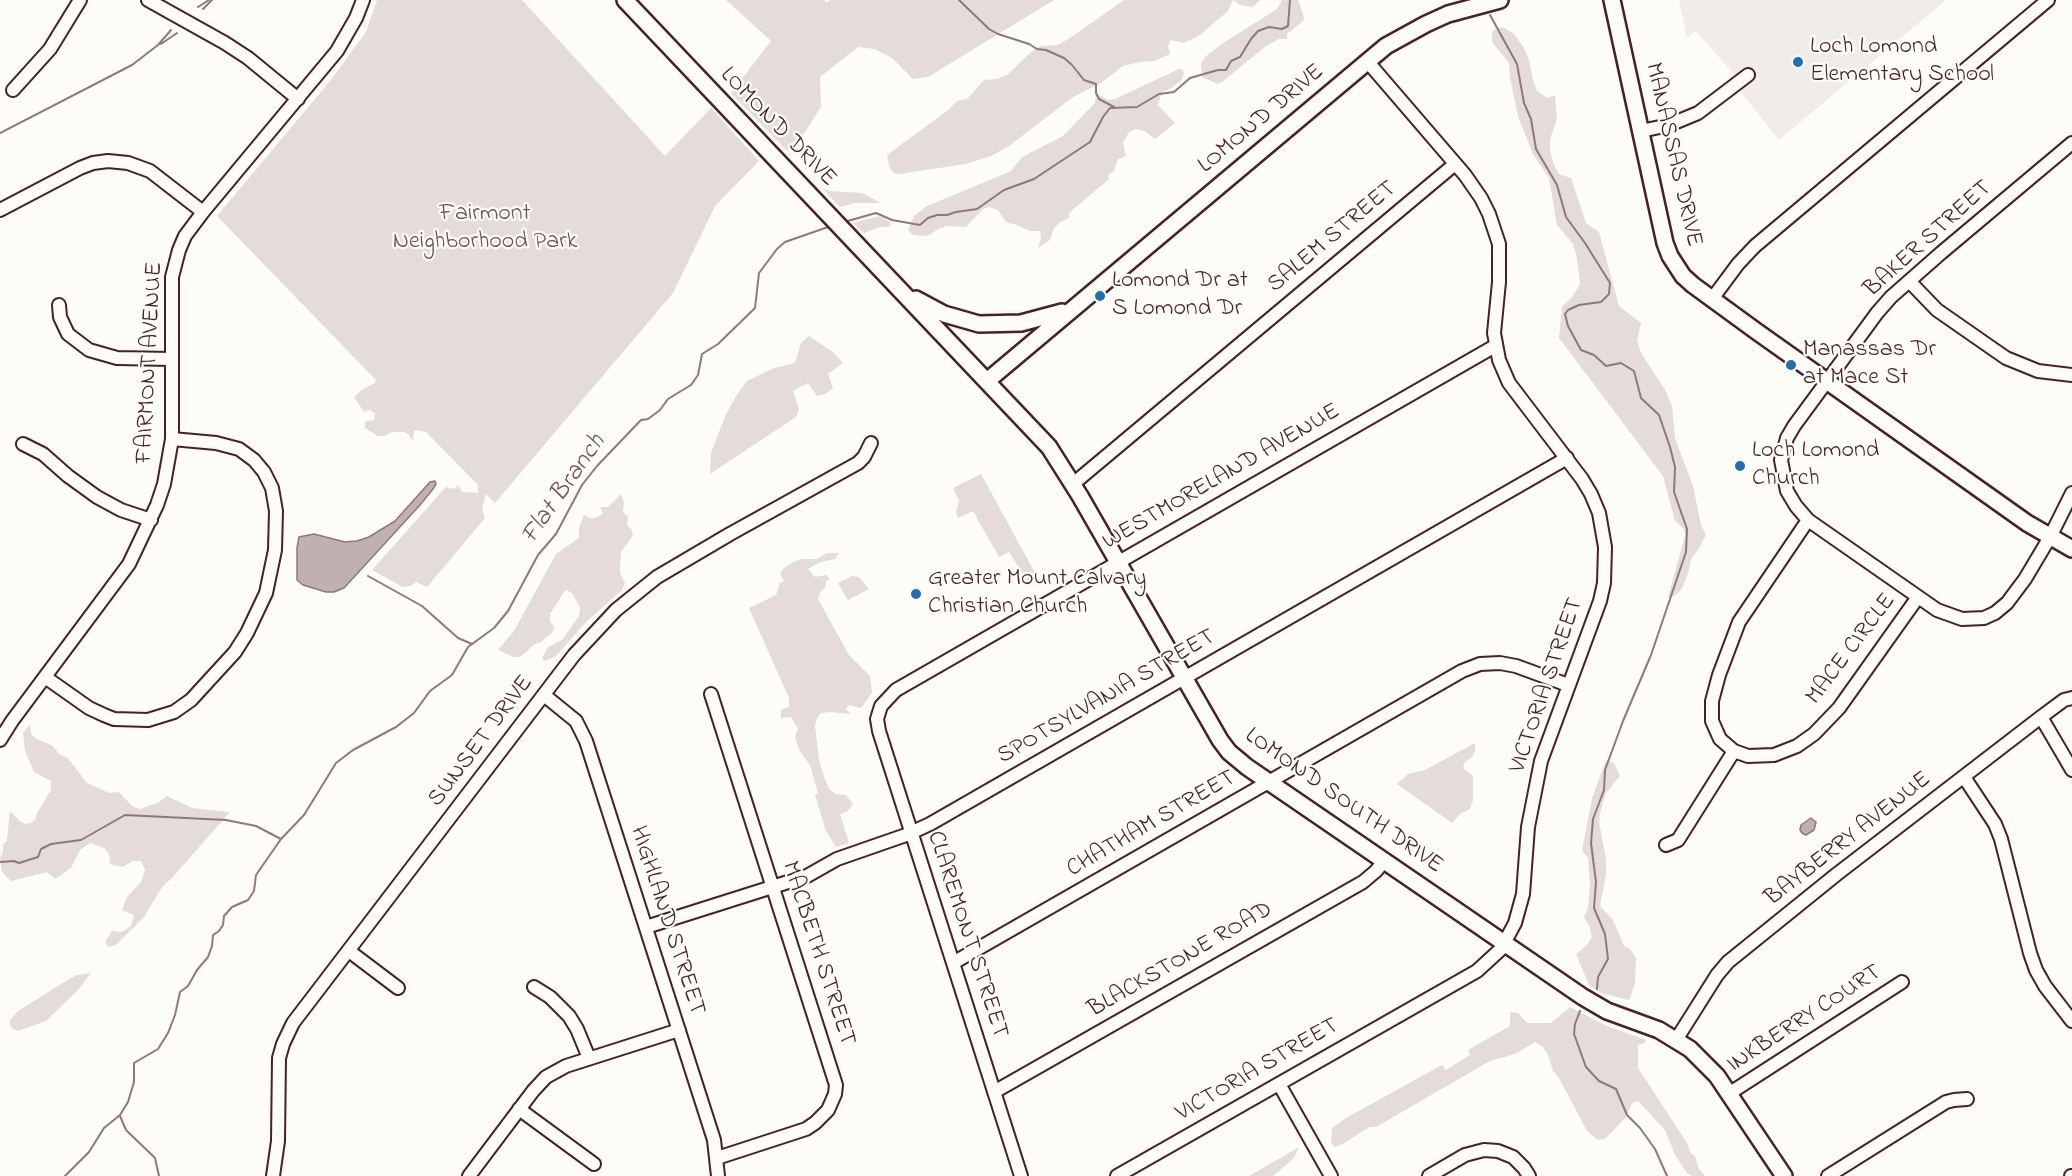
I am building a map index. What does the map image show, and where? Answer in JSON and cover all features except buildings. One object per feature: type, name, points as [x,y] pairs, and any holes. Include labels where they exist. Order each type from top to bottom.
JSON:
[{"type":"main road","name":"LOMOND DRIVE","points":[[625,0],[987,381],[1386,46],[1448,14],[1500,0]]},
{"type":"main road","name":"MANASSAS DRIVE","points":[[1612,0],[1665,243],[1670,256],[1683,276],[1756,331],[2027,523],[2072,549]]},
{"type":"main road","name":"LOMOND DRIVE","points":[[897,286],[944,314],[979,324],[1021,323],[1074,308]]},
{"type":"main road","name":"LOMOND SOUTH DRIVE","points":[[987,381],[1049,447],[1073,484],[1229,752],[1269,782],[1587,1000],[1607,1011],[1651,1027],[1677,1040],[1702,1059],[1730,1094],[1784,1176]]},
{"type":"street","points":[[13,90],[50,49],[80,0]]},
{"type":"street","points":[[148,0],[233,48],[298,99]]},
{"type":"street","name":"FAIRMONT AVENUE","points":[[1,734],[129,564],[151,520],[164,484],[171,439],[171,292],[174,269],[185,236],[337,51],[356,18],[363,0]]},
{"type":"street","points":[[1712,299],[1738,264],[1755,246],[2048,0]]},
{"type":"street","name":"VICTORIA STREET","points":[[1117,1176],[1477,971],[1490,961],[1505,943],[1515,923],[1523,894],[1528,827],[1535,782],[1548,739],[1599,608],[1606,565],[1604,533],[1599,513],[1582,479],[1509,382],[1496,345],[1494,333],[1499,282],[1499,244],[1489,214],[1481,198],[1455,164],[1367,61]]},
{"type":"street","points":[[1641,131],[1669,125],[1698,113],[1748,75]]},
{"type":"street","name":"BAKER STREET","points":[[2072,143],[1909,281],[1877,313],[1787,438],[1781,460],[1787,491],[1808,520],[1937,610],[1955,618],[1973,619],[1995,613],[2007,603],[2025,579],[2050,537],[2072,493]]},
{"type":"street","points":[[0,210],[80,168],[108,161],[128,163],[150,171],[203,212]]},
{"type":"street","name":"SALEM STREET","points":[[1073,484],[1455,164]]},
{"type":"street","points":[[1909,281],[1937,310],[1998,353],[2038,371],[2072,375]]},
{"type":"street","points":[[59,305],[60,317],[68,334],[89,350],[117,358],[171,359]]},
{"type":"street","name":"WESTMORELAND AVENUE","points":[[881,706],[896,690],[1496,345]]},
{"type":"street","points":[[45,677],[89,708],[104,715],[114,718],[148,720],[174,712],[191,700],[234,652],[247,633],[266,593],[275,550],[276,511],[272,488],[264,472],[254,460],[239,449],[216,443],[171,439]]},
{"type":"street","name":"SUNSET DRIVE","points":[[273,1176],[278,1141],[278,1072],[283,1044],[293,1023],[586,641],[629,598],[680,562],[858,463],[871,443]]},
{"type":"street","points":[[23,444],[43,453],[68,476],[97,497],[121,510],[151,520]]},
{"type":"street","name":"SPOTSYLVANIA STREET","points":[[646,927],[807,876],[837,859],[912,833],[1567,458]]},
{"type":"street","points":[[1666,845],[1678,840],[1734,751],[1720,739],[1712,721],[1712,701],[1719,675],[1739,622],[1808,520]]},
{"type":"street","name":"MACE CIRCLE","points":[[1734,751],[1748,756],[1774,755],[1797,746],[1814,734],[1839,708],[1918,597]]},
{"type":"street","name":"CHATHAM STREET","points":[[953,963],[1471,667],[1493,662],[1508,664],[1568,685]]},
{"type":"street","name":"MACBETH STREET","points":[[711,694],[834,1076],[835,1094],[833,1103],[825,1115],[806,1130],[717,1158]]},
{"type":"street","name":"HIGHLAND STREET","points":[[544,695],[569,714],[582,730],[714,1140],[718,1176]]},
{"type":"street","name":"BAYBERRY AVENUE","points":[[1677,1040],[1728,962],[1837,874],[2041,717],[2064,700],[2072,698]]},
{"type":"street","name":"CLAREMONT STREET","points":[[881,706],[877,719],[879,731],[1021,1176]]},
{"type":"street","points":[[2041,717],[2072,770]]},
{"type":"street","points":[[1964,777],[1995,824],[2036,970],[2072,1022]]},
{"type":"street","name":"BLACKSTONE ROAD","points":[[994,1092],[1363,882],[1384,861]]},
{"type":"street","points":[[349,951],[398,988]]},
{"type":"street","name":"INKBERRY COURT","points":[[1730,1094],[1902,982]]},
{"type":"street","points":[[534,987],[555,1001],[568,1016],[581,1036],[589,1058]]},
{"type":"street","points":[[469,1176],[539,1082],[546,1077],[566,1066],[679,1030]]},
{"type":"street","points":[[1279,1084],[1331,1176]]},
{"type":"street","points":[[1828,1176],[1946,1102],[1967,1099]]},
{"type":"street","points":[[519,1108],[594,1164]]},
{"type":"street","points":[[1429,1176],[1465,1155],[1484,1150],[1498,1151],[1513,1157],[1529,1176]]},
{"type":"shaded area","name":"Loch Lomond Elementary School","points":[[1679,0],[1946,0],[1779,140],[1740,91],[1745,87],[1696,31],[1687,38]]},
{"type":"shaded area","points":[[435,481],[433,489],[420,505],[344,588],[326,592],[303,585],[297,580],[299,537],[314,534],[345,542],[369,537],[395,521],[430,482]]},
{"type":"shaded area","points":[[1811,818],[1816,822],[1814,830],[1806,835],[1800,830],[1801,825]]},
{"type":"green space","name":"Fairmont Neighborhood Park","points":[[377,0],[522,0],[665,156],[711,108],[759,161],[715,206],[673,293],[495,503],[486,494],[482,509],[485,518],[427,587],[416,582],[411,586],[403,587],[372,570],[446,487],[454,489],[458,485],[462,492],[478,493],[478,485],[426,432],[414,431],[413,441],[404,432],[392,432],[378,436],[365,428],[365,421],[374,420],[375,413],[369,410],[364,412],[354,397],[376,380],[217,216],[330,81],[366,32]]},
{"type":"green space","points":[[726,0],[824,0],[827,3],[830,0],[1054,0],[928,77],[913,79],[892,58],[875,49],[858,47],[820,77],[821,107],[798,143],[787,151],[731,93],[771,41]]},
{"type":"green space","points":[[1124,0],[1233,0],[1228,11],[1200,35],[1184,43],[1171,40],[1168,46],[1170,54],[1155,61],[1123,66],[1101,83],[1073,97],[1009,146],[991,156],[966,164],[899,174],[890,169],[887,156],[891,152],[957,101],[967,99],[984,80],[1007,75],[1040,46],[1058,45]]},
{"type":"green space","points":[[1233,0],[1260,0],[1253,7],[1240,5]]},
{"type":"green space","points":[[1282,0],[1298,0],[1304,20],[1287,34],[1287,39],[1279,39],[1266,46],[1222,82],[1217,84],[1202,77],[1201,63],[1205,57],[1277,9]]},
{"type":"green space","points":[[1502,27],[1513,33],[1523,46],[1537,91],[1547,98],[1555,95],[1557,119],[1550,139],[1550,151],[1554,165],[1559,174],[1571,178],[1586,223],[1599,232],[1619,306],[1641,323],[1637,340],[1641,353],[1665,390],[1672,406],[1675,438],[1693,486],[1701,525],[1706,535],[1691,559],[1681,590],[1674,596],[1668,597],[1685,536],[1684,529],[1675,521],[1663,476],[1559,338],[1562,307],[1580,284],[1577,258],[1573,244],[1557,225],[1549,178],[1533,154],[1518,116],[1509,63],[1492,42],[1492,31]]},
{"type":"green space","points":[[1182,69],[1184,73],[1182,80],[1162,92],[1158,105],[1175,123],[1155,139],[1145,131],[1136,129],[1129,132],[1123,143],[1126,156],[1118,159],[1114,171],[1108,175],[1109,179],[1069,213],[1069,218],[1054,228],[1050,240],[1038,248],[1040,231],[1030,231],[1006,222],[998,210],[989,207],[983,209],[966,227],[948,226],[923,236],[913,235],[908,230],[914,216],[927,206],[1011,171],[1022,157],[1063,136],[1095,103],[1096,93],[1108,100],[1115,99]]},
{"type":"green space","points":[[822,188],[829,191],[862,193],[881,203],[854,203],[840,207]]},
{"type":"green space","points":[[879,216],[890,222],[890,227],[880,227],[864,233],[853,223]]},
{"type":"green space","points":[[809,336],[833,352],[843,363],[828,374],[833,388],[817,396],[808,383],[793,391],[799,409],[796,417],[710,474],[711,453],[726,414],[738,393],[747,381],[774,368],[795,363],[801,343]]},
{"type":"green space","points":[[981,474],[1040,582],[1028,582],[1009,552],[999,557],[973,511],[958,518],[956,512],[959,501],[953,488]]},
{"type":"green space","points":[[621,494],[624,502],[623,512],[628,517],[627,525],[633,535],[621,552],[620,573],[625,583],[622,590],[586,622],[555,657],[544,661],[542,658],[548,647],[562,640],[579,616],[580,608],[573,594],[567,590],[550,614],[550,622],[554,626],[553,632],[520,657],[514,657],[498,650],[514,631],[556,554],[579,538],[579,528],[584,515],[592,519],[603,514],[600,507],[608,507]]},
{"type":"green space","points":[[827,553],[839,553],[835,559],[820,562],[808,569],[815,577],[826,575],[830,579],[826,581],[826,586],[818,599],[849,655],[870,676],[872,693],[861,708],[849,705],[846,709],[851,714],[821,713],[815,726],[819,760],[829,789],[836,794],[846,795],[853,804],[848,811],[840,814],[849,843],[836,847],[826,831],[815,795],[818,793],[810,765],[799,750],[795,736],[798,729],[791,717],[781,718],[781,710],[789,707],[789,698],[749,608],[776,595],[780,583],[784,581],[780,573],[784,568],[793,562],[802,559],[817,559]]},
{"type":"green space","points":[[852,576],[859,577],[869,589],[848,600],[838,583]]},
{"type":"green space","points":[[30,724],[31,734],[53,746],[59,754],[68,758],[87,783],[109,793],[119,792],[133,807],[141,809],[167,796],[192,808],[230,812],[162,887],[144,917],[116,945],[108,947],[105,942],[112,931],[122,932],[131,926],[134,915],[122,910],[127,897],[141,882],[145,870],[141,861],[133,861],[122,867],[110,864],[109,854],[104,848],[90,843],[80,850],[71,868],[55,879],[47,872],[11,881],[2,872],[0,858],[3,845],[7,840],[10,811],[25,824],[31,823],[35,820],[51,790],[51,781],[34,772],[25,751],[23,733]]},
{"type":"green space","points":[[1475,743],[1475,751],[1472,757],[1465,762],[1463,768],[1473,776],[1473,800],[1470,809],[1461,813],[1452,823],[1397,784],[1408,774],[1425,770]]},
{"type":"green space","points":[[1606,760],[1614,763],[1620,776],[1606,793],[1600,813],[1599,822],[1606,859],[1606,875],[1600,906],[1613,920],[1624,946],[1630,949],[1636,958],[1635,984],[1629,1000],[1601,993],[1589,985],[1576,954],[1588,944],[1592,937],[1584,917],[1588,908],[1590,884],[1588,858],[1582,851],[1592,798]]},
{"type":"green space","points":[[91,973],[77,991],[46,1021],[18,1031],[10,1025],[10,1020],[18,1011],[69,979]]},
{"type":"green space","points":[[1570,1007],[1607,1026],[1646,1040],[1645,1043],[1638,1045],[1638,1068],[1687,1143],[1691,1154],[1695,1156],[1699,1169],[1705,1176],[1692,1176],[1687,1173],[1675,1155],[1665,1130],[1638,1101],[1632,1103],[1626,1117],[1605,1139],[1598,1140],[1594,1137],[1587,1131],[1553,1071],[1548,1055],[1543,1047],[1535,1042],[1515,1054],[1490,1061],[1343,1144],[1335,1147],[1331,1143],[1332,1128],[1442,1065],[1446,1070],[1470,1055],[1468,1050],[1510,1026],[1510,1012],[1518,1013],[1527,1023],[1551,1023]]},
{"type":"green space","points":[[1299,1147],[1294,1158],[1273,1176],[1249,1176]]},
{"type":"waterway","points":[[198,7],[209,0]]},
{"type":"waterway","points":[[203,9],[212,0]]},
{"type":"waterway","points":[[959,0],[989,29],[998,34],[1064,58],[1084,80],[1096,84],[1099,99],[1114,107]]},
{"type":"waterway","name":"Flat Branch","points":[[844,222],[876,213],[892,220],[920,225],[928,218],[937,215],[977,209],[1004,190],[1034,179],[1090,142],[1110,108],[1137,107],[1159,94],[1174,92],[1190,78],[1226,70],[1231,61],[1240,57],[1258,31],[1269,27],[1282,29],[1288,26],[1290,0]]},
{"type":"waterway","points":[[1490,15],[1517,64],[1536,149],[1557,185],[1566,217],[1610,283],[1609,294],[1601,302],[1579,305],[1568,310],[1565,314],[1568,326],[1581,350],[1594,355],[1606,366],[1621,363],[1634,371],[1641,398],[1659,415],[1670,447],[1675,467],[1674,492],[1687,529],[1686,552],[1651,655],[1605,770],[1604,790],[1593,819],[1591,843],[1596,882],[1594,908],[1605,934],[1608,959],[1598,977],[1597,989]]},
{"type":"waterway","points":[[0,133],[132,65],[158,45],[171,30]]},
{"type":"waterway","points":[[161,44],[177,33]]},
{"type":"waterway","name":"Flat Branch","points":[[65,1176],[89,1152],[104,1128],[120,1115],[128,1102],[134,1082],[134,1063],[158,1049],[168,1033],[180,992],[188,986],[208,957],[213,935],[223,925],[224,916],[232,907],[248,900],[254,891],[256,875],[281,839],[304,815],[336,763],[353,750],[396,727],[414,713],[430,691],[452,675],[468,647],[494,628],[508,611],[538,555],[556,534],[582,485],[597,466],[641,420],[648,419],[660,410],[668,399],[691,385],[698,375],[702,354],[718,344],[755,308],[759,273],[777,249],[785,242],[831,226]]},
{"type":"waterway","points":[[368,576],[422,606],[458,638],[472,644]]},
{"type":"waterway","points":[[0,862],[19,863],[38,857],[41,849],[51,844],[81,840],[125,815],[226,820],[256,826],[281,839]]},
{"type":"waterway","points":[[1580,1011],[1574,1034],[1586,1067],[1599,1081],[1616,1089],[1627,1115],[1655,1149],[1667,1176]]},
{"type":"waterway","points":[[120,1116],[126,1130],[155,1158],[159,1176]]},
{"type":"place","name":"Loch Lomond Elementary School","points":[[1798,62]]},
{"type":"place","name":"Lomond Dr at S Lomond Dr","points":[[1100,296]]},
{"type":"place","name":"Manassas Dr at Mace St","points":[[1791,365]]},
{"type":"place","name":"Loch Lomond Church","points":[[1740,466]]},
{"type":"place","name":"Greater Mount Calvary Christian Church","points":[[916,594]]}]
